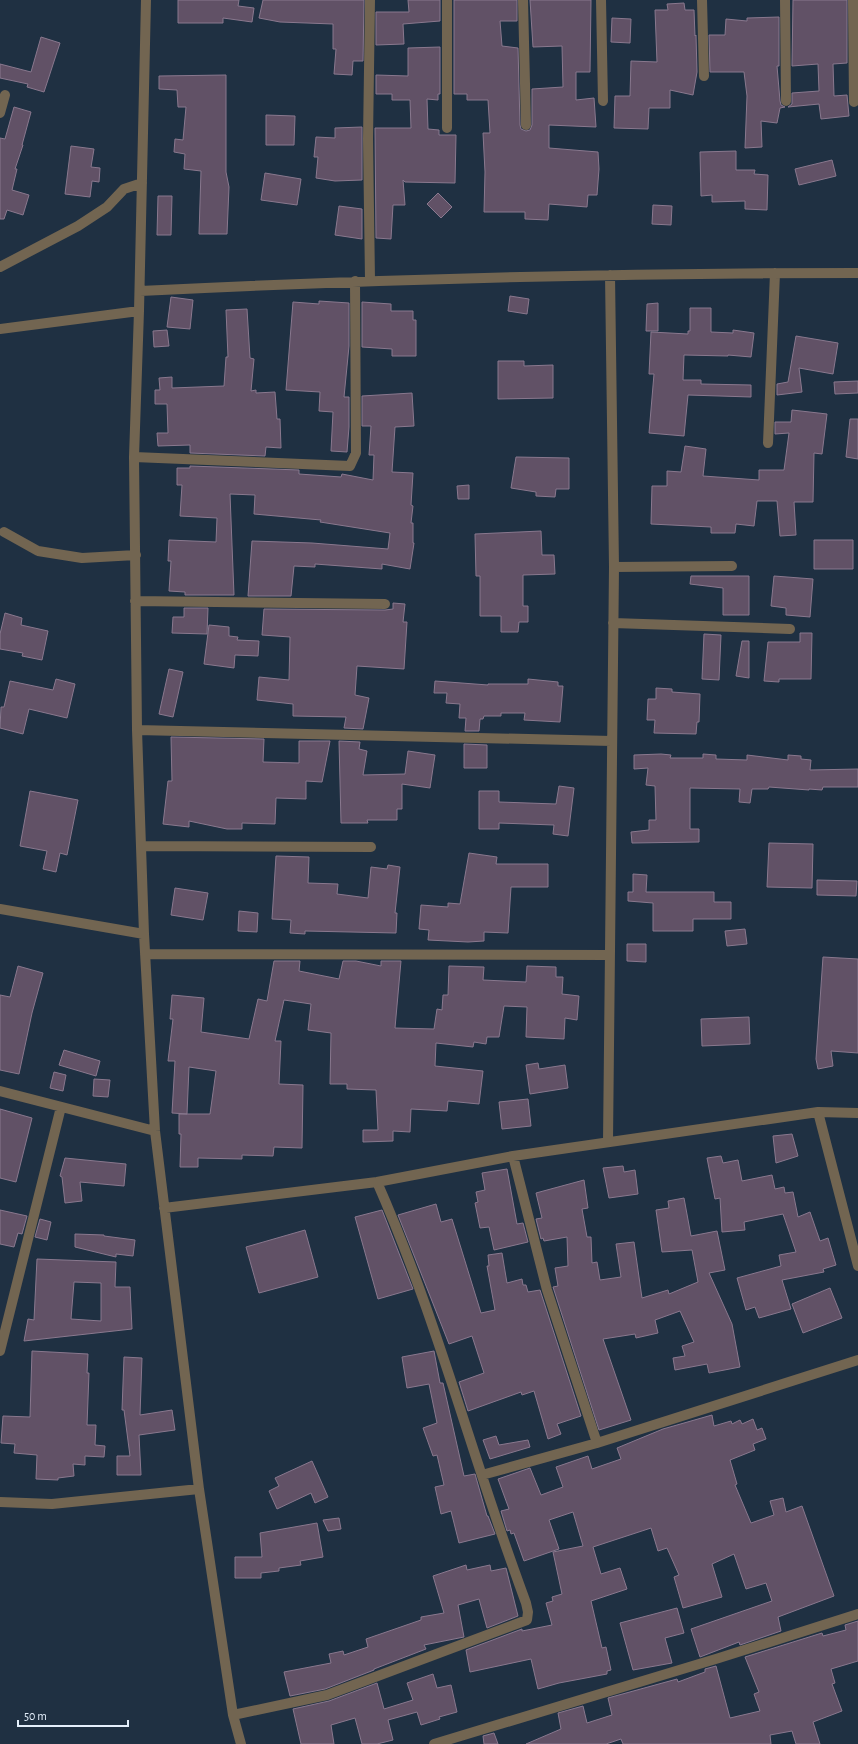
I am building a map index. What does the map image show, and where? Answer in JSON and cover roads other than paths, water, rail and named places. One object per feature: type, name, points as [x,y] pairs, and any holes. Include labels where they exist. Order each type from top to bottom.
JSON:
[{"type":"street","points":[[146,0],[140,291],[134,457],[137,730],[145,954],[155,1131],[164,1208],[199,1489],[233,1715],[241,1744]]},
{"type":"street","points":[[370,0],[368,139],[370,280]]},
{"type":"street","points":[[447,0],[447,128]]},
{"type":"street","points":[[523,0],[526,125]]},
{"type":"street","points":[[601,0],[603,101]]},
{"type":"street","points":[[702,0],[704,76]]},
{"type":"street","points":[[784,0],[786,101]]},
{"type":"street","points":[[853,0],[854,102]]},
{"type":"street","points":[[0,113],[5,95]]},
{"type":"street","points":[[0,267],[78,226],[107,207],[124,189],[142,183]]},
{"type":"street","points":[[768,442],[774,273]]},
{"type":"street","points":[[140,291],[370,280],[610,275],[858,273]]},
{"type":"street","points":[[608,1142],[614,567],[610,275]]},
{"type":"street","points":[[134,457],[350,466],[356,453],[355,281]]},
{"type":"street","points":[[0,329],[139,311]]},
{"type":"street","points":[[4,532],[38,551],[82,558],[136,555]]},
{"type":"street","points":[[614,567],[732,566]]},
{"type":"street","points":[[135,601],[385,604]]},
{"type":"street","points":[[613,623],[790,629]]},
{"type":"street","points":[[137,730],[612,740]]},
{"type":"street","points":[[141,846],[371,847]]},
{"type":"street","points":[[0,909],[144,934]]},
{"type":"street","points":[[145,954],[609,955]]},
{"type":"street","points":[[0,1091],[155,1131]]},
{"type":"street","points":[[0,1351],[61,1107]]},
{"type":"street","points":[[164,1208],[377,1182],[513,1156],[818,1112],[858,1113]]},
{"type":"street","points":[[818,1112],[858,1266]]},
{"type":"street","points":[[513,1156],[547,1290],[597,1443]]},
{"type":"street","points":[[233,1715],[327,1695],[527,1620],[528,1612],[526,1603],[482,1475],[445,1360],[408,1257],[377,1182]]},
{"type":"street","points":[[482,1475],[597,1443],[858,1360]]},
{"type":"street","points":[[0,1502],[52,1504],[199,1489]]},
{"type":"street","points":[[434,1744],[719,1658],[858,1614]]}]
